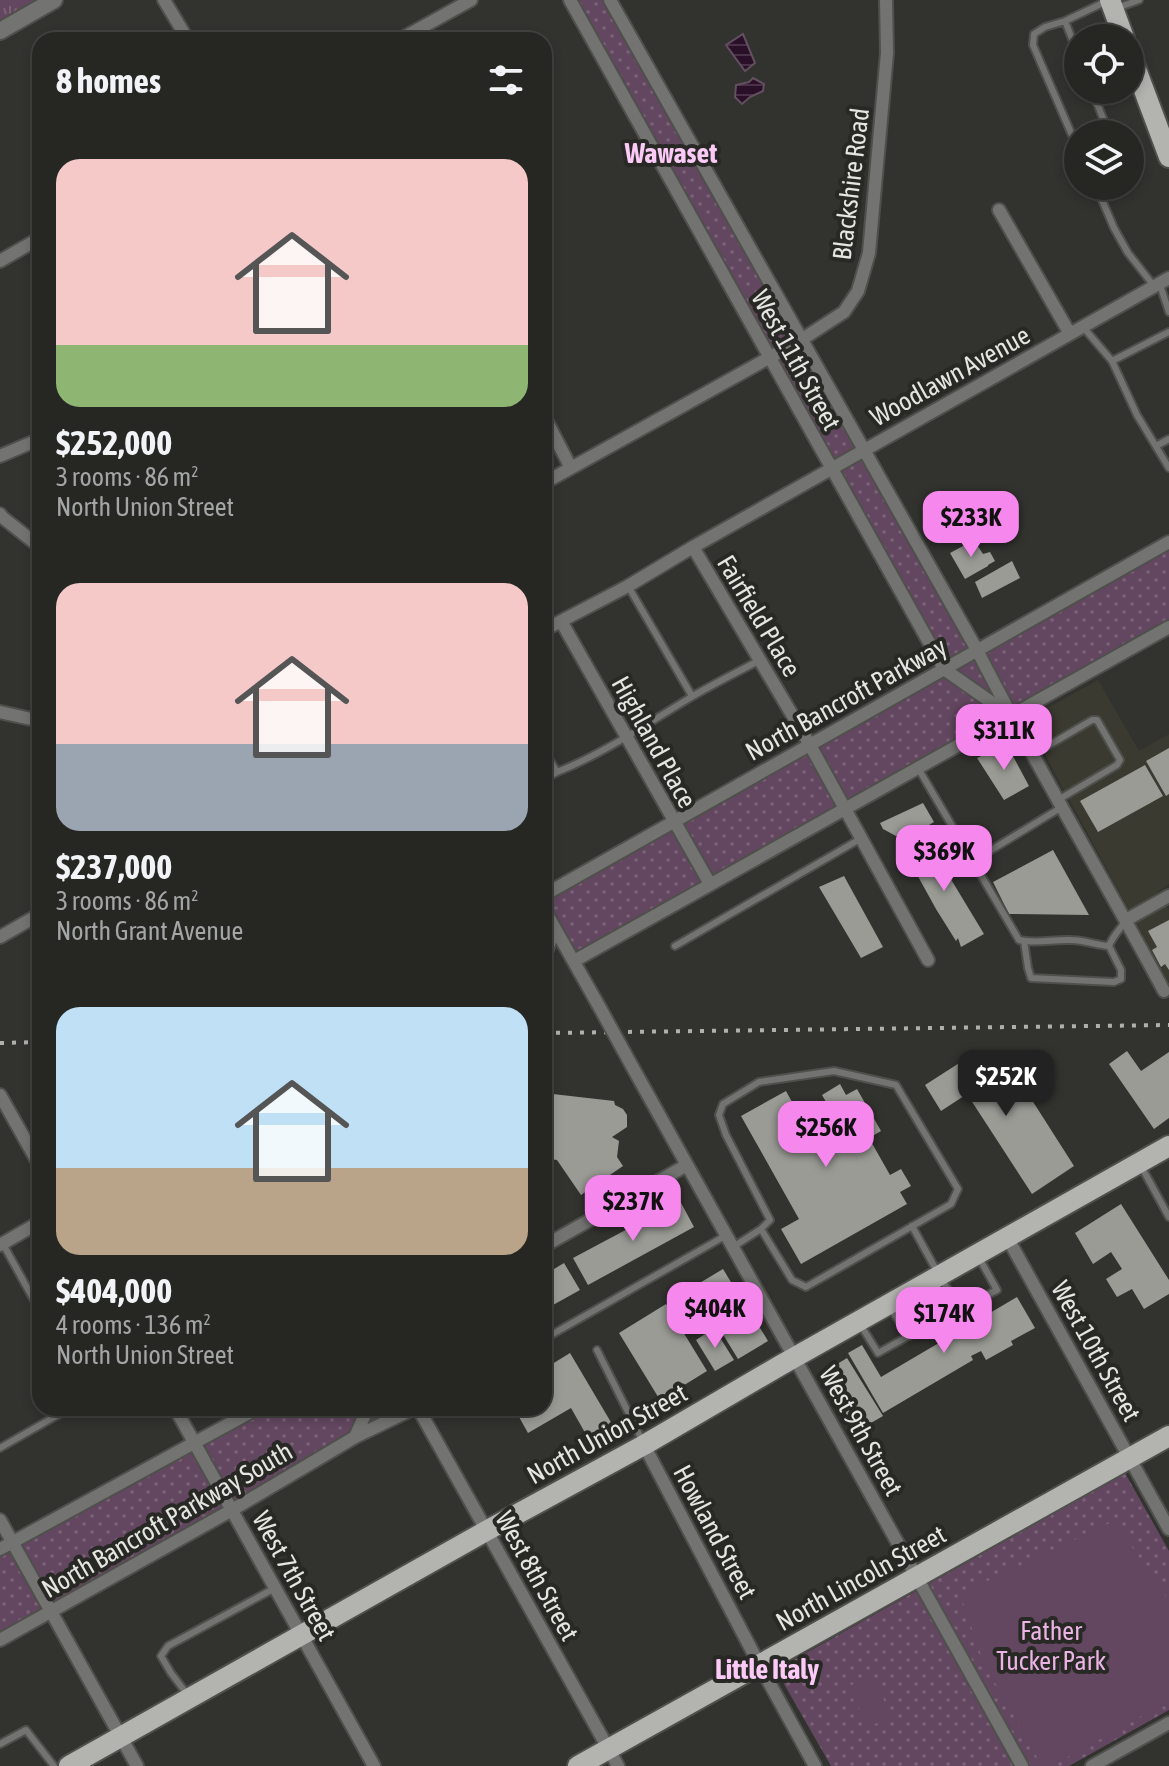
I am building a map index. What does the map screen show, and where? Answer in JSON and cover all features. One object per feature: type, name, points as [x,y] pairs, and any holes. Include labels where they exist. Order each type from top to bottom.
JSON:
[{"type":"main road","points":[[1111,3],[1119,24]]},
{"type":"main road","points":[[1144,88],[1167,146]]},
{"type":"main road","name":"North Union Street","points":[[69,1766],[644,1445],[1169,1146]]},
{"type":"main road","name":"North Lincoln Street","points":[[578,1766],[613,1758],[759,1664],[1169,1436]]},
{"type":"street","points":[[0,31],[54,0]]},
{"type":"street","points":[[164,0],[183,32]]},
{"type":"street","points":[[415,32],[471,0]]},
{"type":"street","name":"West 11th Street","points":[[570,0],[944,669],[1011,716]]},
{"type":"street","name":"West 11th Street","points":[[610,0],[977,650],[1164,991]]},
{"type":"street","name":"Blackshire Road","points":[[552,479],[770,358],[844,312],[858,291],[869,253],[887,53],[886,0]]},
{"type":"street","points":[[999,210],[1070,334]]},
{"type":"street","points":[[0,261],[32,243]]},
{"type":"street","name":"Woodlawn Avenue","points":[[552,626],[628,586],[1161,283]]},
{"type":"street","points":[[552,431],[571,468]]},
{"type":"street","points":[[0,456],[32,442]]},
{"type":"street","points":[[0,514],[32,541]]},
{"type":"street","name":"North Bancroft Parkway","points":[[552,890],[1169,542]]},
{"type":"street","name":"Fairfield Place","points":[[693,547],[810,745],[928,960]]},
{"type":"street","name":"Highland Place","points":[[561,621],[710,884]]},
{"type":"street","points":[[574,961],[1169,627]]},
{"type":"street","points":[[1,714],[32,720]]},
{"type":"street","points":[[1126,920],[1169,896]]},
{"type":"street","points":[[0,937],[32,919]]},
{"type":"street","name":"West 9th Street","points":[[552,935],[574,961],[1022,1766]]},
{"type":"street","points":[[0,1095],[32,1152]]},
{"type":"street","points":[[552,1241],[687,1165]]},
{"type":"street","points":[[1,1242],[32,1226]]},
{"type":"street","name":"West 10th Street","points":[[1007,1237],[1169,1529]]},
{"type":"street","name":"West 7th Street","points":[[179,1416],[374,1766]]},
{"type":"street","name":"North Bancroft Parkway South","points":[[0,1549],[244,1416]]},
{"type":"street","points":[[355,1437],[364,1416]]},
{"type":"street","name":"North Bancroft Parkway South","points":[[0,1640],[355,1437],[400,1416]]},
{"type":"street","name":"West 8th Street","points":[[421,1416],[613,1758]]},
{"type":"street","name":"Howland Street","points":[[644,1445],[815,1766]]},
{"type":"street","points":[[0,1520],[137,1766]]},
{"type":"street","points":[[1092,1766],[1169,1723]]},
{"type":"lane","points":[[1065,120],[1033,45],[1034,34],[1111,3],[1139,0]]},
{"type":"lane","points":[[1102,200],[1128,253],[1161,283],[1169,312]]},
{"type":"lane","points":[[1083,327],[1112,361],[1137,415],[1169,468]]},
{"type":"lane","points":[[1112,361],[1169,332]]},
{"type":"lane","points":[[1156,446],[1169,439]]},
{"type":"lane","points":[[628,586],[692,696]]},
{"type":"lane","points":[[552,775],[626,737],[692,696],[760,660]]},
{"type":"lane","points":[[973,861],[1117,765],[1120,760],[1097,720],[1033,755]]},
{"type":"lane","points":[[552,764],[557,772]]},
{"type":"lane","points":[[918,768],[1019,940],[1034,943],[1072,940],[1109,946]]},
{"type":"lane","points":[[675,946],[860,839]]},
{"type":"lane","points":[[1024,941],[1031,978],[1114,982],[1121,979],[1121,970],[1109,946],[1113,935],[1126,920]]},
{"type":"lane","points":[[552,1335],[730,1241],[761,1229],[770,1220],[726,1135],[719,1115],[723,1104],[759,1082],[834,1071],[896,1085],[958,1189],[951,1204],[806,1287],[792,1280],[761,1229]]},
{"type":"lane","points":[[1139,1162],[1169,1217]]},
{"type":"lane","points":[[912,1226],[960,1309],[997,1290],[977,1254]]},
{"type":"lane","points":[[1,1242],[32,1297]]},
{"type":"lane","points":[[888,1304],[909,1336]]},
{"type":"lane","points":[[858,1321],[878,1353],[941,1318]]},
{"type":"lane","points":[[597,1350],[644,1445]]},
{"type":"lane","points":[[0,1448],[56,1416]]},
{"type":"lane","points":[[190,1698],[161,1656],[168,1646],[275,1588]]},
{"type":"lane","points":[[0,1744],[26,1730],[54,1766]]},
{"type":"shaded area","points":[[743,34],[755,63],[745,71],[726,45]]},
{"type":"shaded area","points":[[753,78],[764,84],[763,91],[742,104],[735,97],[736,85]]},
{"type":"shaded area","points":[[1098,680],[1139,751],[1169,734],[1169,884],[1157,892],[1169,910],[1169,983],[1026,720]]},
{"type":"green space","points":[[0,0],[55,0],[0,30]]},
{"type":"green space","points":[[570,0],[610,0],[976,650],[1169,542],[1169,627],[574,961],[552,923],[552,890],[943,669]]},
{"type":"green space","points":[[243,1416],[401,1416],[0,1640],[0,1550]]},
{"type":"green space","name":"Father Tucker Park","points":[[1125,1473],[1169,1551],[1169,1710],[1069,1766],[831,1766],[776,1670]]},
{"type":"green space","points":[[1110,1523],[1117,1525],[1169,1601],[1169,1701],[1052,1766],[1042,1766],[984,1663],[960,1594]]},
{"type":"green space","points":[[869,1675],[892,1714],[870,1727],[847,1688]]},
{"type":"building","points":[[974,540],[983,554],[990,552],[995,561],[965,579],[950,553]]},
{"type":"building","points":[[1012,561],[1020,578],[982,598],[975,582]]},
{"type":"building","points":[[1007,745],[1029,786],[1004,800],[977,758]]},
{"type":"building","points":[[1169,748],[1169,794],[1166,796],[1146,761]]},
{"type":"building","points":[[1145,765],[1163,796],[1098,832],[1080,801]]},
{"type":"building","points":[[923,803],[934,822],[909,837],[904,831],[896,836],[883,829],[880,823]]},
{"type":"building","points":[[926,838],[984,934],[961,947],[904,851]]},
{"type":"building","points":[[1053,850],[1089,915],[1009,914],[993,882]]},
{"type":"building","points":[[844,876],[883,947],[861,958],[819,887]]},
{"type":"building","points":[[1169,920],[1169,970],[1165,964],[1161,967],[1152,950],[1157,947],[1148,931]]},
{"type":"building","points":[[978,1051],[992,1074],[1009,1064],[1074,1166],[1032,1194],[967,1094],[941,1111],[925,1085]]},
{"type":"building","points":[[1127,1051],[1141,1071],[1169,1052],[1169,1118],[1154,1129],[1109,1064]]},
{"type":"building","points":[[840,1084],[846,1095],[857,1089],[881,1131],[869,1138],[890,1175],[901,1169],[911,1186],[900,1192],[907,1204],[801,1264],[781,1229],[799,1219],[741,1116],[786,1091],[803,1122],[829,1107],[822,1095]]},
{"type":"building","points":[[552,1094],[614,1101],[623,1109],[627,1115],[627,1127],[612,1137],[619,1141],[617,1157],[623,1166],[581,1195],[557,1160],[552,1159]]},
{"type":"building","points":[[680,1201],[694,1227],[588,1285],[573,1258]]},
{"type":"building","points":[[1121,1204],[1169,1280],[1169,1294],[1144,1309],[1132,1289],[1117,1297],[1106,1279],[1122,1269],[1111,1252],[1093,1264],[1075,1233]]},
{"type":"building","points":[[564,1263],[580,1290],[552,1306],[552,1270]]},
{"type":"building","points":[[723,1269],[734,1287],[727,1293],[736,1288],[768,1341],[738,1359],[719,1328],[736,1318],[723,1294],[700,1308],[688,1290]]},
{"type":"building","points":[[1017,1297],[1035,1328],[986,1360],[981,1351],[971,1356],[973,1360],[883,1413],[848,1353],[862,1345],[881,1377]]},
{"type":"building","points":[[666,1304],[707,1371],[660,1400],[619,1333]]},
{"type":"building","points":[[714,1328],[734,1360],[715,1371],[696,1340]]},
{"type":"building","points":[[570,1353],[612,1424],[588,1438],[571,1408],[528,1433],[518,1416],[552,1416],[552,1364]]},
{"type":"building","points":[[847,1358],[883,1416],[857,1431],[821,1374]]},
{"type":"railway","points":[[552,1033],[1169,1025]]},
{"type":"railway","points":[[0,1043],[32,1042]]},
{"type":"district","name":"Wawaset","points":[[671,153]]},
{"type":"district","name":"Little Italy","points":[[767,1669]]}]
